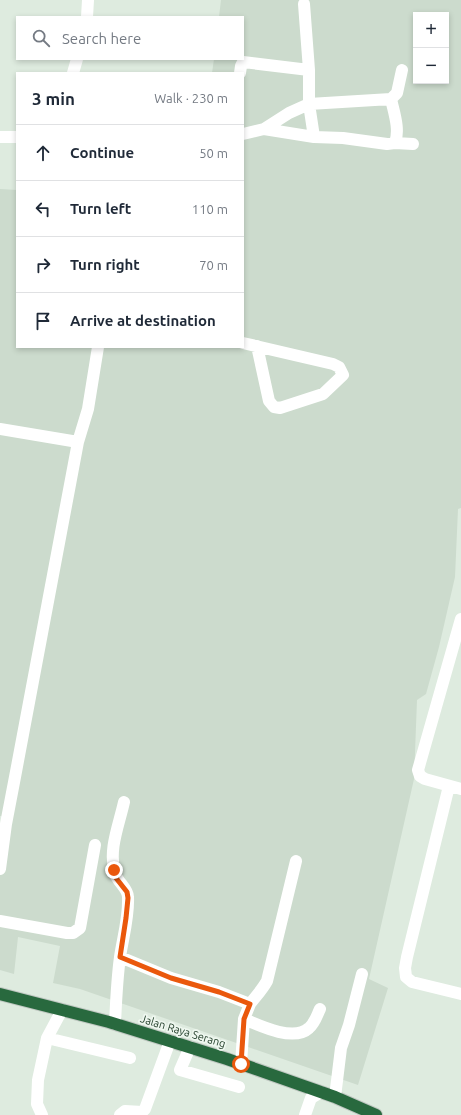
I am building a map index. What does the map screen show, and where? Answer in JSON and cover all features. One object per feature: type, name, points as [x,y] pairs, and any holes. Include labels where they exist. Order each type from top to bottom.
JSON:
[{"type":"highway","name":"Jalan Raya Serang","points":[[0,994],[115,1024],[190,1047],[335,1097],[376,1115]]},
{"type":"street","points":[[87,16],[88,0]]},
{"type":"street","points":[[304,4],[309,70],[309,104],[314,137]]},
{"type":"street","points":[[73,72],[77,60]]},
{"type":"street","points":[[240,72],[243,62],[309,70]]},
{"type":"street","points":[[244,134],[264,129],[289,113],[309,104],[390,99],[398,93],[402,70]]},
{"type":"street","points":[[390,99],[396,124],[397,137],[395,143]]},
{"type":"street","points":[[264,129],[314,137],[342,138],[387,144],[413,144]]},
{"type":"street","points":[[0,137],[16,137]]},
{"type":"street","points":[[244,343],[257,346],[334,364],[339,367],[343,375],[323,394],[280,408],[274,407],[269,401],[257,346]]},
{"type":"street","points":[[0,869],[6,824],[78,442],[88,409],[98,348]]},
{"type":"street","points":[[0,430],[78,442]]},
{"type":"street","points":[[461,619],[418,770],[420,776],[425,779],[461,789]]},
{"type":"street","points":[[449,786],[405,968],[406,977],[412,982],[461,994]]},
{"type":"street","points":[[115,1024],[117,980],[128,898],[127,892],[116,878],[112,859],[114,842],[124,802]]},
{"type":"street","points":[[0,921],[67,933],[73,933],[80,928],[95,845]]},
{"type":"street","points":[[241,1064],[244,1019],[250,1004],[267,981],[296,860]]},
{"type":"street","points":[[120,957],[171,978],[219,992],[250,1004]]},
{"type":"street","points":[[335,1097],[341,1048],[349,1025],[362,974]]},
{"type":"street","points":[[244,1019],[288,1034],[301,1032],[309,1028],[320,1009]]},
{"type":"street","points":[[42,1115],[37,1104],[38,1080],[47,1038],[62,1010]]},
{"type":"street","points":[[47,1038],[130,1058]]},
{"type":"street","points":[[120,1115],[125,1111],[142,1112],[145,1109],[170,1041]]},
{"type":"street","points":[[190,1047],[180,1070],[239,1087]]},
{"type":"street","points":[[305,1115],[310,1098],[321,1092]]},
{"type":"shaded area","points":[[221,0],[461,0],[461,508],[458,509],[455,577],[439,647],[426,694],[417,700],[414,779],[369,979],[388,988],[358,1085],[80,989],[53,983],[60,946],[18,937],[14,974],[0,970],[0,873],[8,817],[0,816],[0,189],[16,190],[16,348],[244,348],[244,72],[212,72],[214,60],[244,60],[244,16],[219,16]]},
{"type":"route","points":[[114,870],[116,878],[127,892],[128,898],[120,957],[171,978],[219,992],[250,1004],[244,1019],[241,1064]]}]
